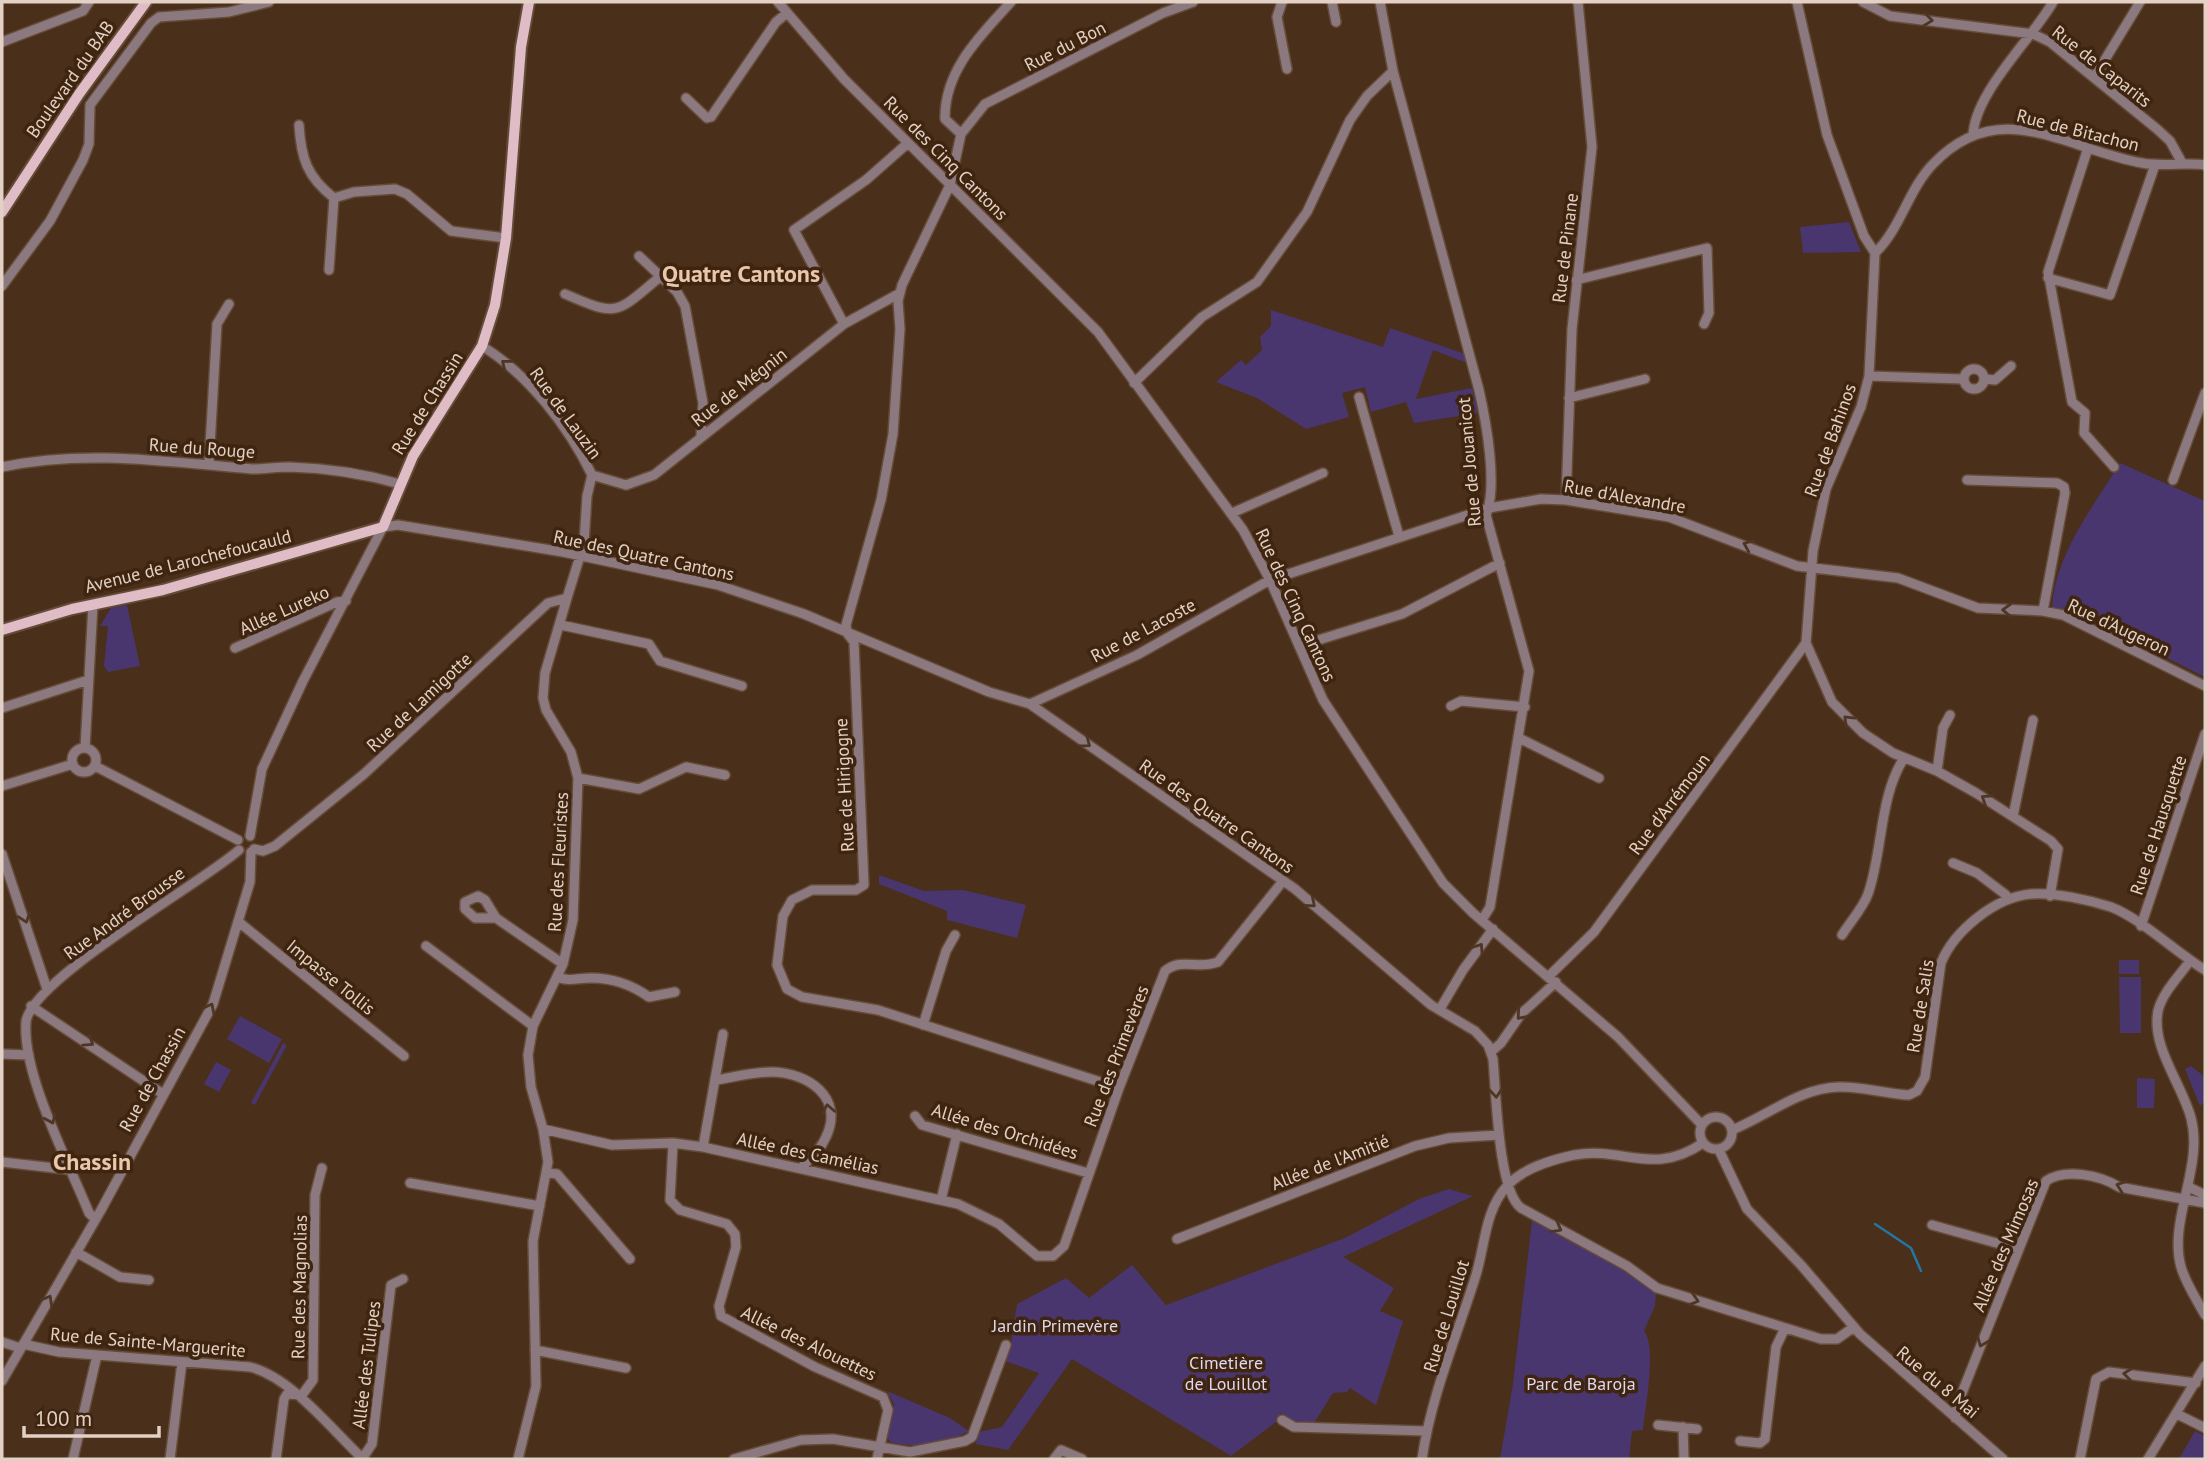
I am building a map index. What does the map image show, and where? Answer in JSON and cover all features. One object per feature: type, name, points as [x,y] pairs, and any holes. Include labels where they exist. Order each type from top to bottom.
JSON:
[{"type":"main road","name":"Boulevard du BAB","points":[[2,212],[79,94],[146,2]]},
{"type":"main road","name":"Rue de Chassin","points":[[383,527],[400,484],[427,431],[482,346],[501,280],[521,47],[529,2]]},
{"type":"main road","name":"Avenue de Larochefoucauld","points":[[2,630],[93,605],[163,590],[383,527]]},
{"type":"street","points":[[2,42],[83,11],[89,2]]},
{"type":"street","points":[[2,286],[50,221],[83,160],[89,144],[90,105],[150,23],[159,17],[229,12],[269,2]]},
{"type":"street","name":"Rue des Cinq Cantons","points":[[778,2],[844,79],[1086,317],[1232,513],[1270,580],[1323,700],[1450,890],[1618,1037],[1702,1125]]},
{"type":"street","points":[[961,134],[946,119],[945,107],[956,69],[975,41],[1011,2]]},
{"type":"street","name":"Rue du Bon","points":[[961,134],[985,104],[1163,13],[1193,2]]},
{"type":"street","points":[[1282,2],[1277,17],[1287,69]]},
{"type":"street","points":[[1332,2],[1336,22]]},
{"type":"street","name":"Rue de Jouanicot","points":[[1380,2],[1393,71],[1479,390],[1488,466],[1489,508],[1486,514],[1529,663],[1525,708],[1490,907],[1482,920]]},
{"type":"street","name":"Rue de Pinane","points":[[1566,500],[1576,280],[1592,147],[1578,2]]},
{"type":"street","points":[[1797,2],[1827,135],[1864,236],[1875,253]]},
{"type":"street","name":"Rue de Caparits","points":[[1863,2],[1890,16],[2033,34],[2050,42],[2095,76],[2170,141],[2181,161]]},
{"type":"street","points":[[1973,136],[1974,120],[1983,103],[2001,73],[2033,34],[2053,2]]},
{"type":"street","points":[[2095,76],[2140,2]]},
{"type":"street","points":[[686,98],[707,118],[711,117],[776,22],[787,13]]},
{"type":"street","points":[[1134,383],[1202,317],[1257,282],[1307,212],[1350,120],[1367,96],[1393,71]]},
{"type":"street","points":[[299,125],[301,156],[309,175],[334,198]]},
{"type":"street","name":"Rue de Bitachon","points":[[1875,253],[1885,244],[1914,190],[1934,163],[1973,136],[1994,128],[2024,129],[2155,164],[2181,161],[2205,165]]},
{"type":"street","name":"Rue de Hirigogne","points":[[961,134],[950,185],[900,293],[893,434],[881,500],[846,625],[847,633],[854,642],[864,885],[856,890],[812,890],[792,900],[783,916],[779,974],[787,989],[802,997],[878,1010],[1119,1088]]},
{"type":"street","points":[[844,324],[794,230],[866,180],[908,143]]},
{"type":"street","points":[[2088,148],[2048,278],[2072,401],[2085,413],[2084,433],[2114,467]]},
{"type":"street","points":[[2048,278],[2110,295],[2155,164]]},
{"type":"street","points":[[334,198],[354,192],[395,190],[407,194],[451,231],[506,238]]},
{"type":"street","points":[[329,270],[334,198]]},
{"type":"street","points":[[1576,280],[1707,248],[1709,313],[1704,324]]},
{"type":"street","name":"Rue de Bahinos","points":[[1875,253],[1869,376],[1857,417],[1826,489],[1811,569],[1806,643],[1832,702],[1843,716],[1863,733],[1904,758],[1937,771],[2013,816],[2058,849],[2050,896]]},
{"type":"street","points":[[639,256],[677,292],[685,306],[703,403],[701,435]]},
{"type":"street","points":[[565,294],[603,311],[620,310],[661,276]]},
{"type":"street","name":"Rue de Mégnin","points":[[592,475],[626,485],[644,481],[844,324],[900,293]]},
{"type":"street","points":[[209,463],[217,324],[229,304]]},
{"type":"street","name":"Rue de Lauzin","points":[[482,346],[520,375],[578,449],[592,475],[587,496],[584,543],[579,555]]},
{"type":"street","points":[[1962,379],[1971,368],[1977,368],[1985,379],[1995,380],[2011,366]]},
{"type":"street","points":[[1869,376],[1962,379],[1975,390],[1985,379]]},
{"type":"street","points":[[1569,398],[1645,379]]},
{"type":"street","points":[[2173,480],[2205,393]]},
{"type":"street","points":[[1359,397],[1399,536]]},
{"type":"street","name":"Rue du Rouge","points":[[2,467],[44,460],[105,458],[209,463],[255,469],[292,467],[400,484]]},
{"type":"street","points":[[1232,513],[1323,473]]},
{"type":"street","points":[[1967,480],[2057,483],[2064,487],[2065,494],[2043,611]]},
{"type":"street","name":"Rue d'Alexandre","points":[[1270,580],[1489,508],[1541,499],[1566,500],[1669,517],[1811,569]]},
{"type":"street","name":"Rue des Quatre Cantons","points":[[383,527],[398,525],[579,555],[728,588],[847,633],[989,692],[1030,704],[1283,881],[1440,1009],[1475,1031],[1491,1052]]},
{"type":"street","name":"Rue de Chassin","points":[[250,836],[262,769],[303,681],[383,527]]},
{"type":"street","points":[[567,598],[579,555]]},
{"type":"street","points":[[1299,646],[1402,614],[1500,563]]},
{"type":"street","name":"Rue d'Augeron","points":[[1811,569],[1898,578],[1978,608],[2043,611],[2074,619],[2205,686]]},
{"type":"street","name":"Rue de Lacoste","points":[[1030,704],[1137,655],[1270,580]]},
{"type":"street","name":"Rue des Fleuristes","points":[[518,1459],[535,1396],[533,1241],[547,1173],[548,1150],[528,1069],[533,1026],[563,964],[573,920],[578,778],[571,752],[546,710],[543,698],[545,673],[567,598]]},
{"type":"street","name":"Rue de Lamigotte","points":[[252,851],[269,849],[365,774],[548,603],[567,598]]},
{"type":"street","name":"Allée Lureko","points":[[235,648],[337,602],[346,601]]},
{"type":"street","points":[[85,748],[93,605]]},
{"type":"street","points":[[561,625],[649,644],[660,661],[742,687]]},
{"type":"street","name":"Rue d'Arrémoun","points":[[1491,1052],[1594,932],[1806,643]]},
{"type":"street","points":[[2,708],[88,680]]},
{"type":"street","points":[[1451,706],[1461,701],[1525,708]]},
{"type":"street","points":[[1937,771],[1943,728],[1950,715]]},
{"type":"street","points":[[2013,816],[2033,720]]},
{"type":"street","name":"Rue de Hausquette","points":[[2141,926],[2205,734]]},
{"type":"street","points":[[1519,738],[1599,778]]},
{"type":"street","points":[[73,764],[76,751],[85,748],[94,753],[95,766]]},
{"type":"street","points":[[1842,935],[1868,895],[1886,812],[1897,771],[1904,758]]},
{"type":"street","points":[[73,764],[83,772],[95,766]]},
{"type":"street","points":[[2,786],[73,764]]},
{"type":"street","points":[[95,766],[238,840],[250,836],[255,842],[252,851],[239,850],[238,840]]},
{"type":"street","points":[[578,778],[639,789],[686,767],[725,775]]},
{"type":"street","name":"Rue André Brousse","points":[[31,1006],[47,989],[149,912],[239,850]]},
{"type":"street","name":"Rue de Chassin","points":[[2,1381],[215,999],[240,923],[250,882],[252,851]]},
{"type":"street","points":[[2,854],[47,989]]},
{"type":"street","points":[[1953,863],[1977,873],[2006,895]]},
{"type":"street","name":"Rue des Primevères","points":[[1050,1257],[1064,1246],[1119,1088],[1165,971],[1180,963],[1205,965],[1217,962],[1283,881]]},
{"type":"street","name":"Rue de Salis","points":[[1732,1130],[1804,1094],[1822,1089],[1848,1087],[1909,1095],[1917,1091],[1924,1077],[1941,963],[1948,947],[1967,927],[2009,900],[2034,894],[2111,908],[2205,970]]},
{"type":"street","points":[[496,918],[563,964]]},
{"type":"street","name":"Impasse Tollis","points":[[240,923],[404,1056]]},
{"type":"street","points":[[1440,1009],[1463,970],[1493,929]]},
{"type":"street","points":[[923,1025],[946,951],[955,935]]},
{"type":"street","points":[[426,946],[533,1026]]},
{"type":"street","points":[[2190,961],[2163,998],[2158,1021],[2160,1041],[2191,1118],[2194,1138],[2189,1187],[2180,1233],[2181,1266],[2205,1315]]},
{"type":"street","points":[[557,977],[567,981],[591,978],[631,985],[649,997],[675,992]]},
{"type":"street","points":[[94,1218],[89,1213],[43,1100],[29,1055],[26,1023],[31,1006],[163,1094]]},
{"type":"street","points":[[703,1147],[717,1080],[723,1034]]},
{"type":"street","points":[[1491,1052],[1507,1185],[1515,1203],[1521,1208],[1627,1266],[1657,1288],[1821,1339],[1837,1339],[1854,1327],[1747,1209],[1719,1150],[1703,1143],[1657,1161],[1577,1155],[1524,1172],[1507,1185]]},
{"type":"street","points":[[2,1054],[29,1055]]},
{"type":"street","points":[[717,1080],[770,1072],[793,1074],[811,1082],[824,1093],[830,1108],[827,1135],[802,1167]]},
{"type":"street","name":"Allée des Orchidées","points":[[915,1116],[922,1125],[1088,1173]]},
{"type":"street","points":[[1703,1143],[1700,1134],[1702,1125],[1711,1118],[1722,1118],[1732,1130],[1728,1144],[1719,1150]]},
{"type":"street","name":"Allée des Camélias","points":[[543,1129],[612,1145],[673,1143],[703,1147],[941,1199],[989,1217],[1034,1254],[1050,1257]]},
{"type":"street","points":[[941,1199],[957,1134]]},
{"type":"street","name":"Allée de l'Amitié","points":[[1177,1239],[1415,1146],[1449,1138],[1499,1135]]},
{"type":"street","name":"Allée des Alouettes","points":[[673,1143],[670,1200],[680,1210],[727,1224],[735,1234],[736,1247],[719,1306],[721,1315],[815,1367],[883,1397],[888,1410],[880,1447]]},
{"type":"street","points":[[2,1163],[72,1170]]},
{"type":"street","name":"Rue des Magnolias","points":[[293,1393],[302,1395],[313,1380],[316,1195],[323,1168]]},
{"type":"street","points":[[547,1173],[557,1174],[630,1259]]},
{"type":"street","name":"Allée des Mimosas","points":[[1955,1418],[2046,1181],[2061,1173],[2205,1203]]},
{"type":"street","points":[[410,1184],[540,1206]]},
{"type":"street","name":"Rue de Louillot","points":[[1422,1459],[1426,1431],[1478,1270],[1492,1209],[1507,1185]]},
{"type":"street","points":[[2189,1187],[2205,1195]]},
{"type":"street","points":[[1932,1225],[2018,1249]]},
{"type":"street","points":[[76,1252],[120,1276],[149,1280]]},
{"type":"street","name":"Allée des Tulipes","points":[[363,1459],[372,1444],[391,1285],[403,1279]]},
{"type":"street","name":"Rue du 8 Mai","points":[[1854,1327],[1874,1349],[2004,1459]]},
{"type":"street","points":[[1740,1441],[1760,1443],[1765,1440],[1776,1347],[1785,1328]]},
{"type":"street","name":"Rue de Sainte-Marguerite","points":[[2,1342],[59,1352],[265,1371],[293,1393],[363,1459]]},
{"type":"street","points":[[734,1459],[801,1440],[832,1439],[910,1452],[965,1441],[974,1431],[1006,1345]]},
{"type":"street","points":[[535,1350],[626,1368]]},
{"type":"street","points":[[73,1459],[97,1355]]},
{"type":"street","points":[[170,1459],[182,1362]]},
{"type":"street","points":[[2148,1459],[2205,1366]]},
{"type":"street","points":[[2080,1459],[2096,1379],[2102,1374],[2109,1372],[2196,1383]]},
{"type":"street","points":[[276,1459],[284,1399],[287,1394],[293,1393]]},
{"type":"street","points":[[2178,1413],[2205,1428]]},
{"type":"street","points":[[1282,1420],[1294,1427],[1426,1431]]},
{"type":"street","points":[[1658,1425],[1697,1429]]},
{"type":"street","points":[[1683,1427],[1684,1459]]},
{"type":"street","points":[[877,1459],[880,1447]]},
{"type":"street","points":[[1054,1459],[1061,1450],[1082,1459]]},
{"type":"green space","points":[[1849,222],[1861,252],[1803,253],[1800,227]]},
{"type":"green space","points":[[1271,310],[1383,347],[1390,328],[1465,354],[1467,363],[1433,350],[1416,399],[1472,388],[1478,413],[1414,423],[1406,402],[1371,412],[1365,387],[1342,393],[1349,417],[1306,429],[1257,398],[1216,382],[1241,360],[1246,365],[1262,350],[1260,337],[1271,326]]},
{"type":"green space","points":[[2120,463],[2205,501],[2205,677],[2076,612],[2052,607],[2055,587],[2068,549]]},
{"type":"green space","points":[[127,605],[140,666],[108,672],[104,666],[108,626],[100,626],[111,608]]},
{"type":"green space","points":[[879,875],[924,891],[963,890],[1026,905],[1017,938],[947,920],[947,911],[879,884]]},
{"type":"green space","points":[[2119,960],[2139,960],[2139,974],[2119,974]]},
{"type":"green space","points":[[2119,977],[2141,977],[2141,1033],[2120,1033]]},
{"type":"green space","points":[[240,1016],[282,1039],[269,1063],[227,1039]]},
{"type":"green space","points":[[283,1043],[287,1045],[255,1105],[251,1103]]},
{"type":"green space","points":[[216,1062],[231,1070],[219,1092],[204,1084]]},
{"type":"green space","points":[[2191,1066],[2205,1077],[2205,1101],[2200,1106],[2185,1069]]},
{"type":"green space","points":[[2137,1078],[2155,1079],[2154,1108],[2137,1108]]},
{"type":"green space","name":"Cimetière de Louillot","points":[[1449,1189],[1473,1196],[1343,1257],[1394,1288],[1380,1311],[1403,1321],[1376,1405],[1350,1388],[1347,1392],[1333,1393],[1314,1423],[1295,1421],[1281,1413],[1276,1422],[1231,1456],[1072,1359],[1008,1450],[976,1444],[979,1432],[1002,1427],[1039,1373],[1005,1361],[1011,1343],[1017,1304],[1066,1278],[1089,1298],[1132,1265],[1166,1305],[1345,1238],[1419,1199]]},
{"type":"green space","name":"Parc de Baroja","points":[[1532,1221],[1642,1279],[1656,1293],[1655,1306],[1644,1331],[1648,1339],[1650,1363],[1643,1430],[1632,1431],[1629,1459],[1500,1459],[1513,1384]]},
{"type":"green space","points":[[887,1391],[950,1418],[969,1431],[931,1444],[891,1442],[887,1438],[894,1404]]},
{"type":"green space","points":[[2195,1431],[2205,1436],[2205,1459],[2179,1459]]},
{"type":"waterway","points":[[1875,1224],[1911,1248],[1921,1271]]},
{"type":"district","name":"Quatre Cantons","points":[[741,273]]},
{"type":"district","name":"Chassin","points":[[92,1161]]},
{"type":"park label","name":"Jardin Primevère","points":[[1055,1325]]}]
